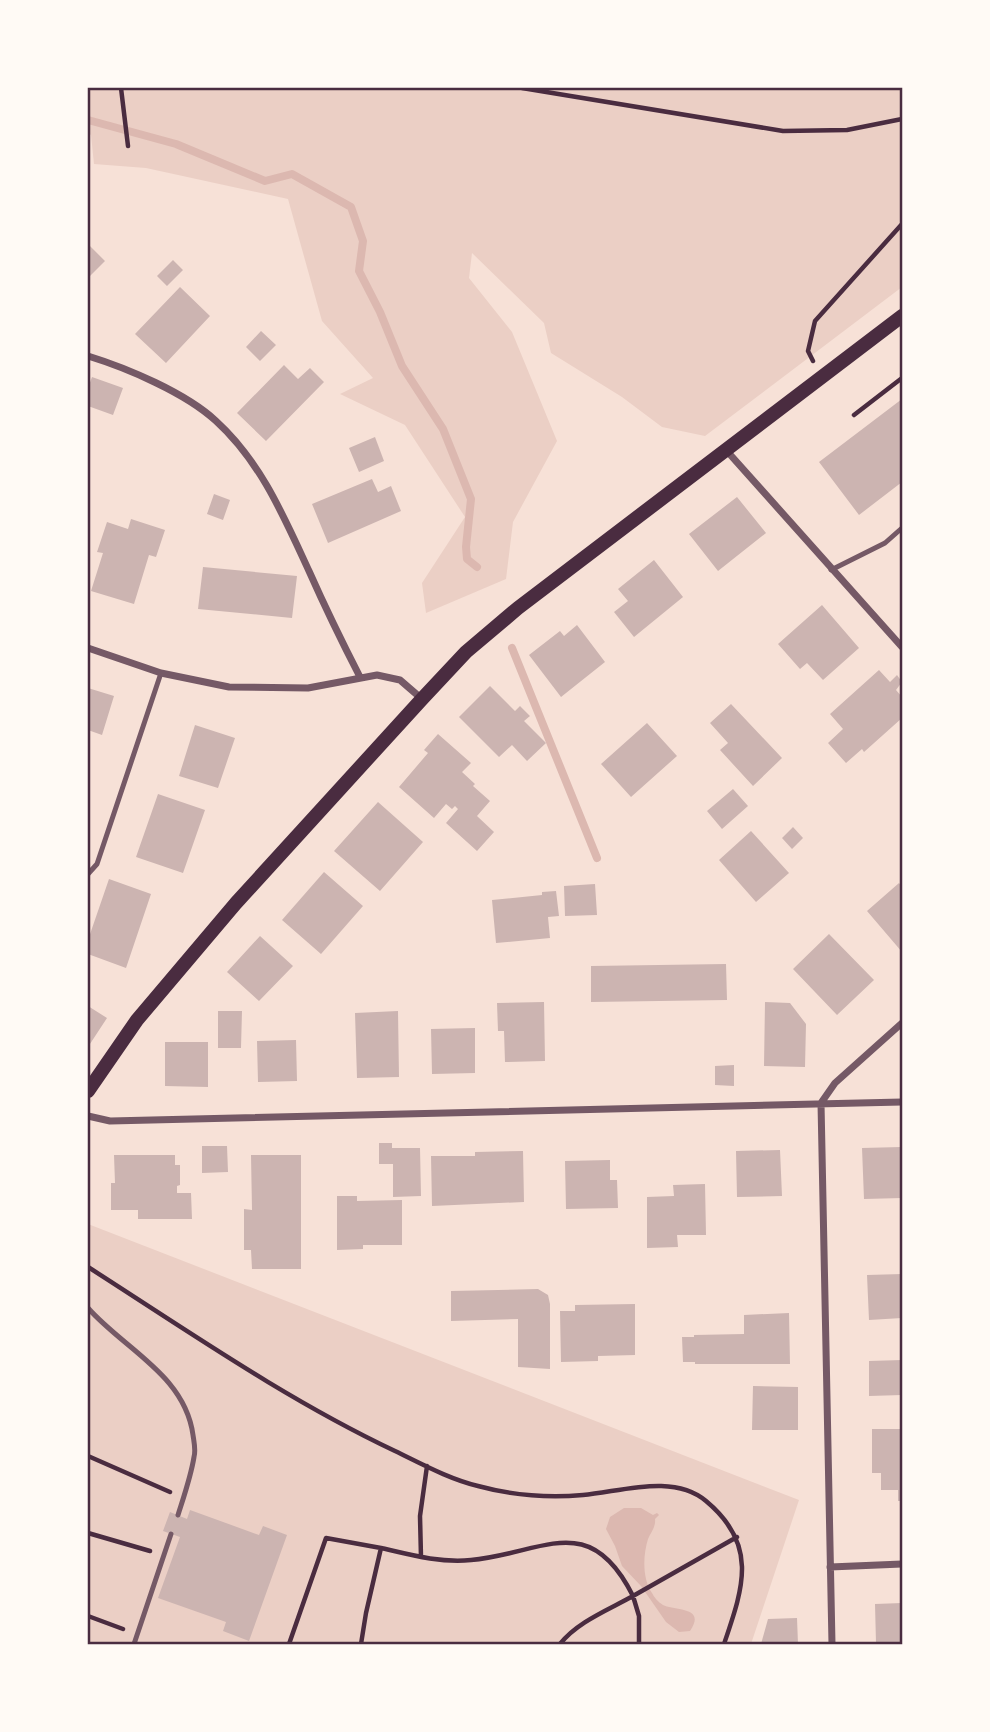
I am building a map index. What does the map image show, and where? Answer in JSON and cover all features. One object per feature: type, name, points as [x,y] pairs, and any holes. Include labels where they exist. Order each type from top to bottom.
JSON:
[{"type":"main road","points":[[88,1091],[137,1020],[192,953],[466,652],[517,608],[902,316]]},
{"type":"street","points":[[88,356],[142,376],[208,415],[225,430],[253,463],[272,492],[360,677]]},
{"type":"street","points":[[726,450],[902,647]]},
{"type":"street","points":[[88,648],[161,673],[229,687],[308,688],[377,675],[395,678],[422,699]]},
{"type":"street","points":[[832,1644],[821,1103],[835,1083],[902,1023]]},
{"type":"street","points":[[88,1116],[110,1121],[902,1102]]},
{"type":"street","points":[[830,1567],[902,1564]]},
{"type":"lane","points":[[831,570],[885,543],[902,528]]},
{"type":"lane","points":[[88,874],[97,864],[161,673]]},
{"type":"lane","points":[[88,1308],[104,1326],[163,1374],[181,1400],[191,1423],[195,1454],[178,1515]]},
{"type":"lane","points":[[134,1644],[171,1534]]},
{"type":"path","points":[[121,88],[128,146]]},
{"type":"path","points":[[522,88],[783,131],[848,130],[902,119]]},
{"type":"path","points":[[820,378],[808,351],[815,321],[902,224]]},
{"type":"path","points":[[854,415],[902,378]]},
{"type":"path","points":[[88,1267],[292,1398],[373,1441],[464,1483],[501,1493],[583,1495],[623,1489],[667,1487],[689,1491],[704,1499],[722,1516],[737,1537],[742,1560],[743,1580],[724,1644]]},
{"type":"path","points":[[88,1456],[184,1497]]},
{"type":"path","points":[[421,1558],[420,1516],[427,1466]]},
{"type":"path","points":[[88,1532],[164,1555]]},
{"type":"path","points":[[560,1644],[588,1621],[737,1537]]},
{"type":"path","points":[[289,1644],[327,1538],[439,1561],[488,1559],[559,1542],[580,1543],[596,1550],[623,1576],[634,1595],[639,1616],[639,1644]]},
{"type":"path","points":[[361,1644],[381,1548]]},
{"type":"path","points":[[88,1616],[138,1634]]},
{"type":"shaded area","points":[[88,88],[902,88],[902,287],[705,436],[662,427],[622,397],[551,353],[544,323],[472,253],[469,278],[512,332],[557,441],[513,522],[506,579],[426,613],[422,583],[465,517],[405,425],[340,394],[373,378],[322,321],[288,199],[146,168],[94,164],[91,135],[88,133]]},
{"type":"shaded area","points":[[88,1224],[799,1500],[751,1644],[88,1644]]},
{"type":"shaded area","points":[[624,1508],[641,1508],[653,1515],[659,1515],[646,1545],[646,1580],[661,1604],[692,1613],[694,1623],[690,1631],[679,1632],[666,1622],[641,1586],[622,1566],[606,1529],[610,1517]]},
{"type":"building","points":[[88,244],[105,261],[88,278]]},
{"type":"building","points":[[173,260],[183,270],[167,286],[157,276]]},
{"type":"building","points":[[180,287],[210,316],[166,363],[135,334]]},
{"type":"building","points":[[261,331],[276,345],[260,361],[246,347]]},
{"type":"building","points":[[284,365],[298,379],[310,368],[324,382],[266,441],[237,413]]},
{"type":"building","points":[[92,377],[123,388],[113,415],[88,406],[88,388]]},
{"type":"building","points":[[902,399],[902,482],[859,515],[819,462]]},
{"type":"building","points":[[375,437],[384,461],[359,472],[349,448]]},
{"type":"building","points":[[372,479],[378,492],[391,486],[401,511],[328,543],[312,504]]},
{"type":"building","points":[[214,494],[230,500],[223,520],[207,514]]},
{"type":"building","points":[[737,497],[766,533],[718,571],[689,534]]},
{"type":"building","points":[[131,519],[165,530],[156,557],[149,555],[134,604],[91,591],[103,553],[97,552],[107,522],[128,529]]},
{"type":"building","points":[[654,560],[683,597],[634,637],[614,612],[628,601],[618,589]]},
{"type":"building","points":[[203,567],[297,576],[292,618],[198,609]]},
{"type":"building","points":[[822,605],[859,648],[823,680],[807,663],[800,669],[778,644]]},
{"type":"building","points":[[577,625],[605,662],[561,697],[529,655],[560,631],[564,636]]},
{"type":"building","points":[[879,670],[890,682],[897,675],[902,682],[896,690],[902,697],[902,718],[864,752],[862,749],[846,763],[828,743],[843,729],[830,714]]},
{"type":"building","points":[[490,686],[515,711],[520,706],[530,716],[524,721],[546,743],[527,761],[512,745],[499,757],[459,717]]},
{"type":"building","points":[[88,688],[114,696],[102,735],[88,730]]},
{"type":"building","points":[[731,704],[782,758],[753,786],[720,750],[728,743],[710,723]]},
{"type":"building","points":[[647,723],[677,756],[631,797],[601,764]]},
{"type":"building","points":[[195,725],[235,738],[218,788],[179,776]]},
{"type":"building","points":[[438,734],[471,763],[462,772],[490,801],[477,816],[494,832],[477,851],[446,823],[458,809],[455,806],[452,809],[446,804],[434,818],[399,787],[428,753],[424,750]]},
{"type":"building","points":[[733,789],[748,806],[722,829],[707,811]]},
{"type":"building","points":[[158,794],[205,810],[183,873],[136,857]]},
{"type":"building","points":[[378,802],[423,842],[380,891],[334,851]]},
{"type":"building","points":[[793,827],[803,838],[792,849],[782,838]]},
{"type":"building","points":[[751,831],[789,873],[756,902],[719,860]]},
{"type":"building","points":[[324,872],[363,906],[321,954],[282,920]]},
{"type":"building","points":[[109,879],[151,894],[126,968],[88,954],[88,940]]},
{"type":"building","points":[[899,883],[902,887],[902,952],[867,911]]},
{"type":"building","points":[[595,884],[597,915],[565,916],[564,886]]},
{"type":"building","points":[[556,891],[559,916],[548,917],[550,938],[496,943],[492,900]]},
{"type":"building","points":[[829,934],[874,980],[837,1015],[793,969]]},
{"type":"building","points":[[260,936],[293,966],[259,1001],[227,972]]},
{"type":"building","points":[[726,964],[727,1000],[591,1002],[591,966]]},
{"type":"building","points":[[544,1002],[545,1061],[505,1062],[504,1031],[498,1031],[497,1003]]},
{"type":"building","points":[[765,1002],[790,1003],[806,1024],[805,1067],[764,1066]]},
{"type":"building","points":[[88,1006],[107,1018],[88,1047]]},
{"type":"building","points":[[218,1011],[242,1011],[241,1048],[218,1048]]},
{"type":"building","points":[[398,1011],[399,1077],[357,1078],[355,1013]]},
{"type":"building","points":[[475,1028],[475,1073],[432,1074],[431,1029]]},
{"type":"building","points":[[296,1040],[297,1081],[258,1082],[257,1041]]},
{"type":"building","points":[[165,1042],[208,1042],[208,1087],[165,1086]]},
{"type":"building","points":[[734,1065],[734,1086],[715,1085],[715,1066]]},
{"type":"building","points":[[379,1143],[392,1143],[392,1148],[420,1148],[421,1196],[393,1197],[393,1164],[379,1164]]},
{"type":"building","points":[[202,1146],[227,1146],[228,1172],[202,1173]]},
{"type":"building","points":[[901,1147],[902,1198],[864,1199],[862,1148]]},
{"type":"building","points":[[780,1150],[782,1196],[737,1197],[736,1151]]},
{"type":"building","points":[[523,1151],[524,1202],[432,1206],[431,1156],[475,1156],[475,1152]]},
{"type":"building","points":[[114,1155],[175,1155],[175,1165],[180,1165],[180,1185],[177,1186],[177,1193],[191,1193],[192,1219],[138,1219],[138,1210],[111,1210],[111,1183],[115,1183]]},
{"type":"building","points":[[251,1155],[301,1155],[301,1269],[252,1269],[251,1250],[244,1250],[244,1209],[252,1210]]},
{"type":"building","points":[[610,1160],[610,1180],[617,1180],[618,1208],[566,1209],[565,1161]]},
{"type":"building","points":[[705,1184],[706,1235],[677,1235],[678,1247],[647,1248],[647,1197],[674,1196],[673,1185]]},
{"type":"building","points":[[337,1196],[357,1196],[357,1201],[402,1200],[402,1245],[363,1245],[363,1249],[337,1250]]},
{"type":"building","points":[[902,1274],[902,1318],[869,1320],[867,1275]]},
{"type":"building","points":[[538,1289],[548,1295],[550,1304],[550,1369],[518,1367],[518,1319],[451,1321],[451,1291]]},
{"type":"building","points":[[635,1304],[635,1355],[598,1356],[598,1361],[561,1362],[560,1311],[575,1311],[575,1305]]},
{"type":"building","points":[[789,1313],[790,1364],[683,1362],[682,1337],[744,1334],[744,1315]]},
{"type":"building","points":[[902,1360],[902,1395],[869,1396],[869,1361]]},
{"type":"building","points":[[753,1386],[798,1387],[798,1430],[752,1430]]},
{"type":"building","points":[[872,1429],[902,1429],[902,1501],[898,1501],[898,1490],[881,1490],[881,1473],[872,1473]]},
{"type":"building","points":[[190,1510],[259,1535],[263,1526],[287,1535],[249,1641],[223,1631],[226,1622],[158,1598],[180,1537],[163,1531],[170,1512],[187,1519]]},
{"type":"building","points":[[902,1603],[902,1642],[876,1643],[875,1604]]},
{"type":"building","points":[[797,1618],[798,1644],[761,1644],[768,1619]]},
{"type":"waterway","points":[[88,120],[176,144],[265,181],[292,174],[351,207],[363,241],[359,271],[380,312],[402,366],[443,429],[471,499],[467,559],[477,567]]},
{"type":"waterway","points":[[512,648],[597,858]]}]
